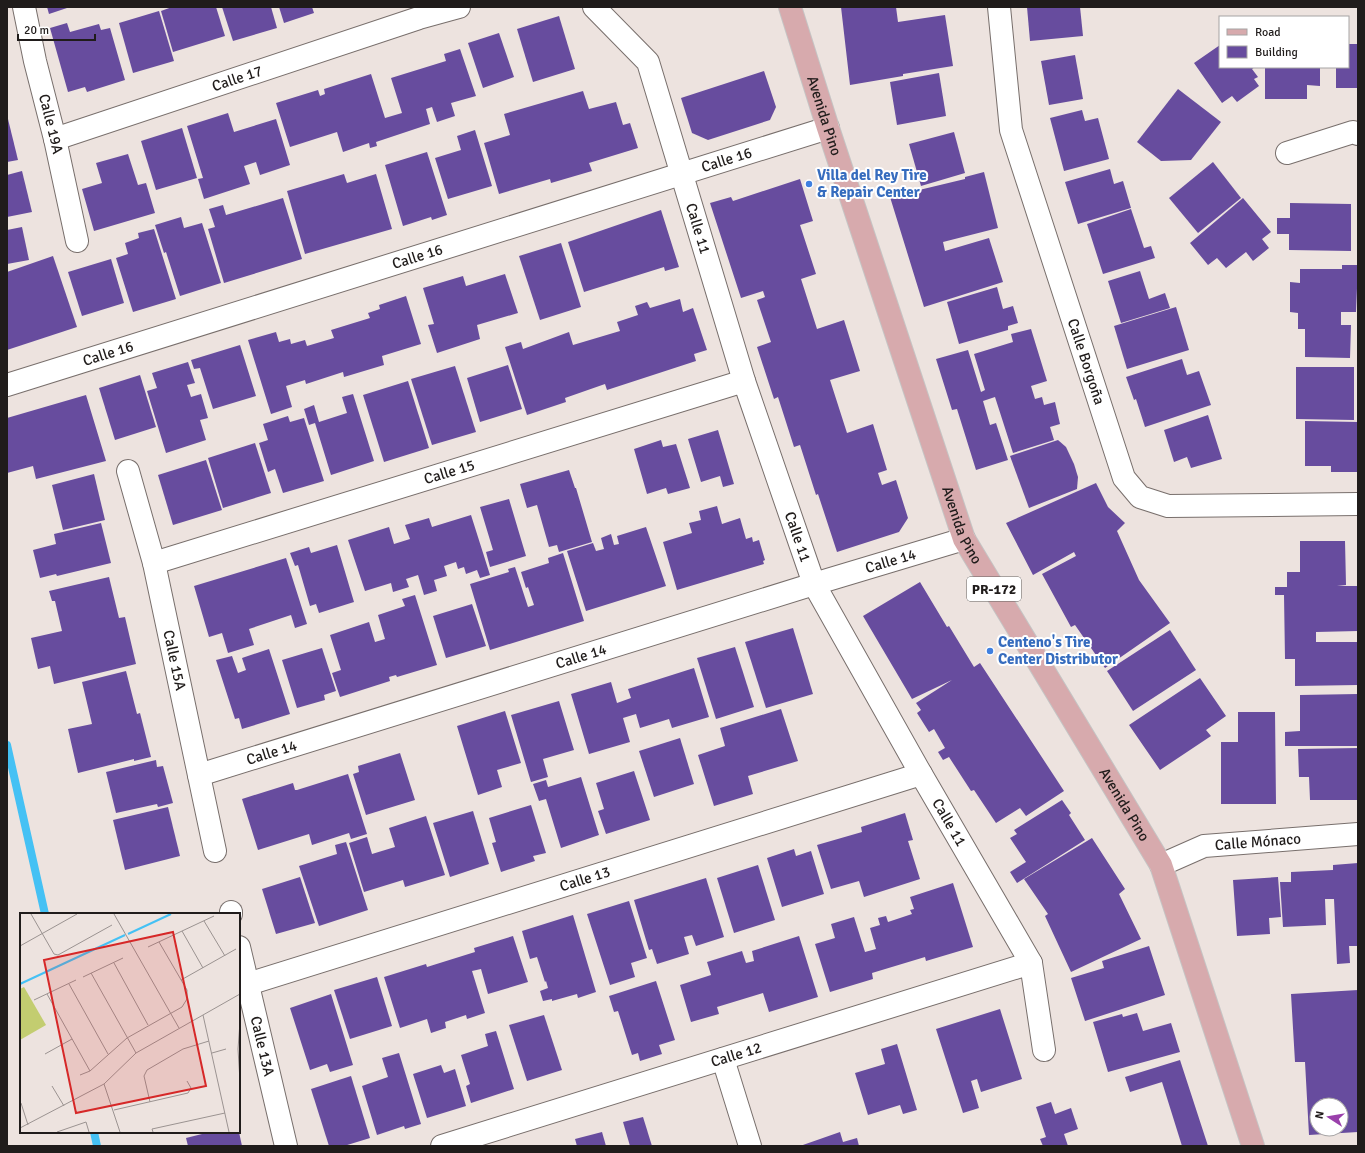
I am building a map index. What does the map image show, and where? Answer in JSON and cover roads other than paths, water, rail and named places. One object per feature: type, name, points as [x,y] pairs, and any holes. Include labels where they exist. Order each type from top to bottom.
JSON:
[{"type":"main road","name":"Avenida Pino","points":[[790,7],[828,128],[964,539],[1161,866],[1253,1146]]},
{"type":"street","name":"Calle 19A","points":[[24,7],[35,61],[55,139],[77,241]]},
{"type":"street","points":[[418,12],[459,7]]},
{"type":"street","name":"Calle 11","points":[[594,7],[648,62],[744,381],[814,584],[921,774],[1031,963],[1044,1050]]},
{"type":"street","name":"Calle Borgoña","points":[[999,7],[1011,130],[1124,478],[1140,497],[1168,506],[1358,504]]},
{"type":"street","name":"Calle 17","points":[[55,139],[418,12]]},
{"type":"street","name":"Calle 16","points":[[7,385],[828,128]]},
{"type":"street","points":[[1287,153],[1353,132],[1358,134]]},
{"type":"street","name":"Calle 15","points":[[154,563],[744,381]]},
{"type":"street","name":"Calle 15A","points":[[128,472],[154,563],[215,851]]},
{"type":"street","name":"Calle 14","points":[[199,775],[814,584],[964,539]]},
{"type":"street","name":"Calle 13","points":[[248,984],[921,774]]},
{"type":"street","name":"Calle Mónaco","points":[[1161,866],[1204,846],[1358,834]]},
{"type":"street","name":"Calle 13A","points":[[240,951],[286,1146]]},
{"type":"street","name":"Calle 12","points":[[442,1146],[1031,963]]},
{"type":"street","points":[[723,1059],[750,1146]]},
{"type":"waterway","points":[[7,745],[45,913]]},
{"type":"waterway","points":[[94,1133],[97,1146]]},
{"type":"place","name":"Villa del Rey Tire & Repair Center","points":[[809,184]]},
{"type":"place","name":"Centeno's Tire Center Distributor","points":[[990,651]]}]
